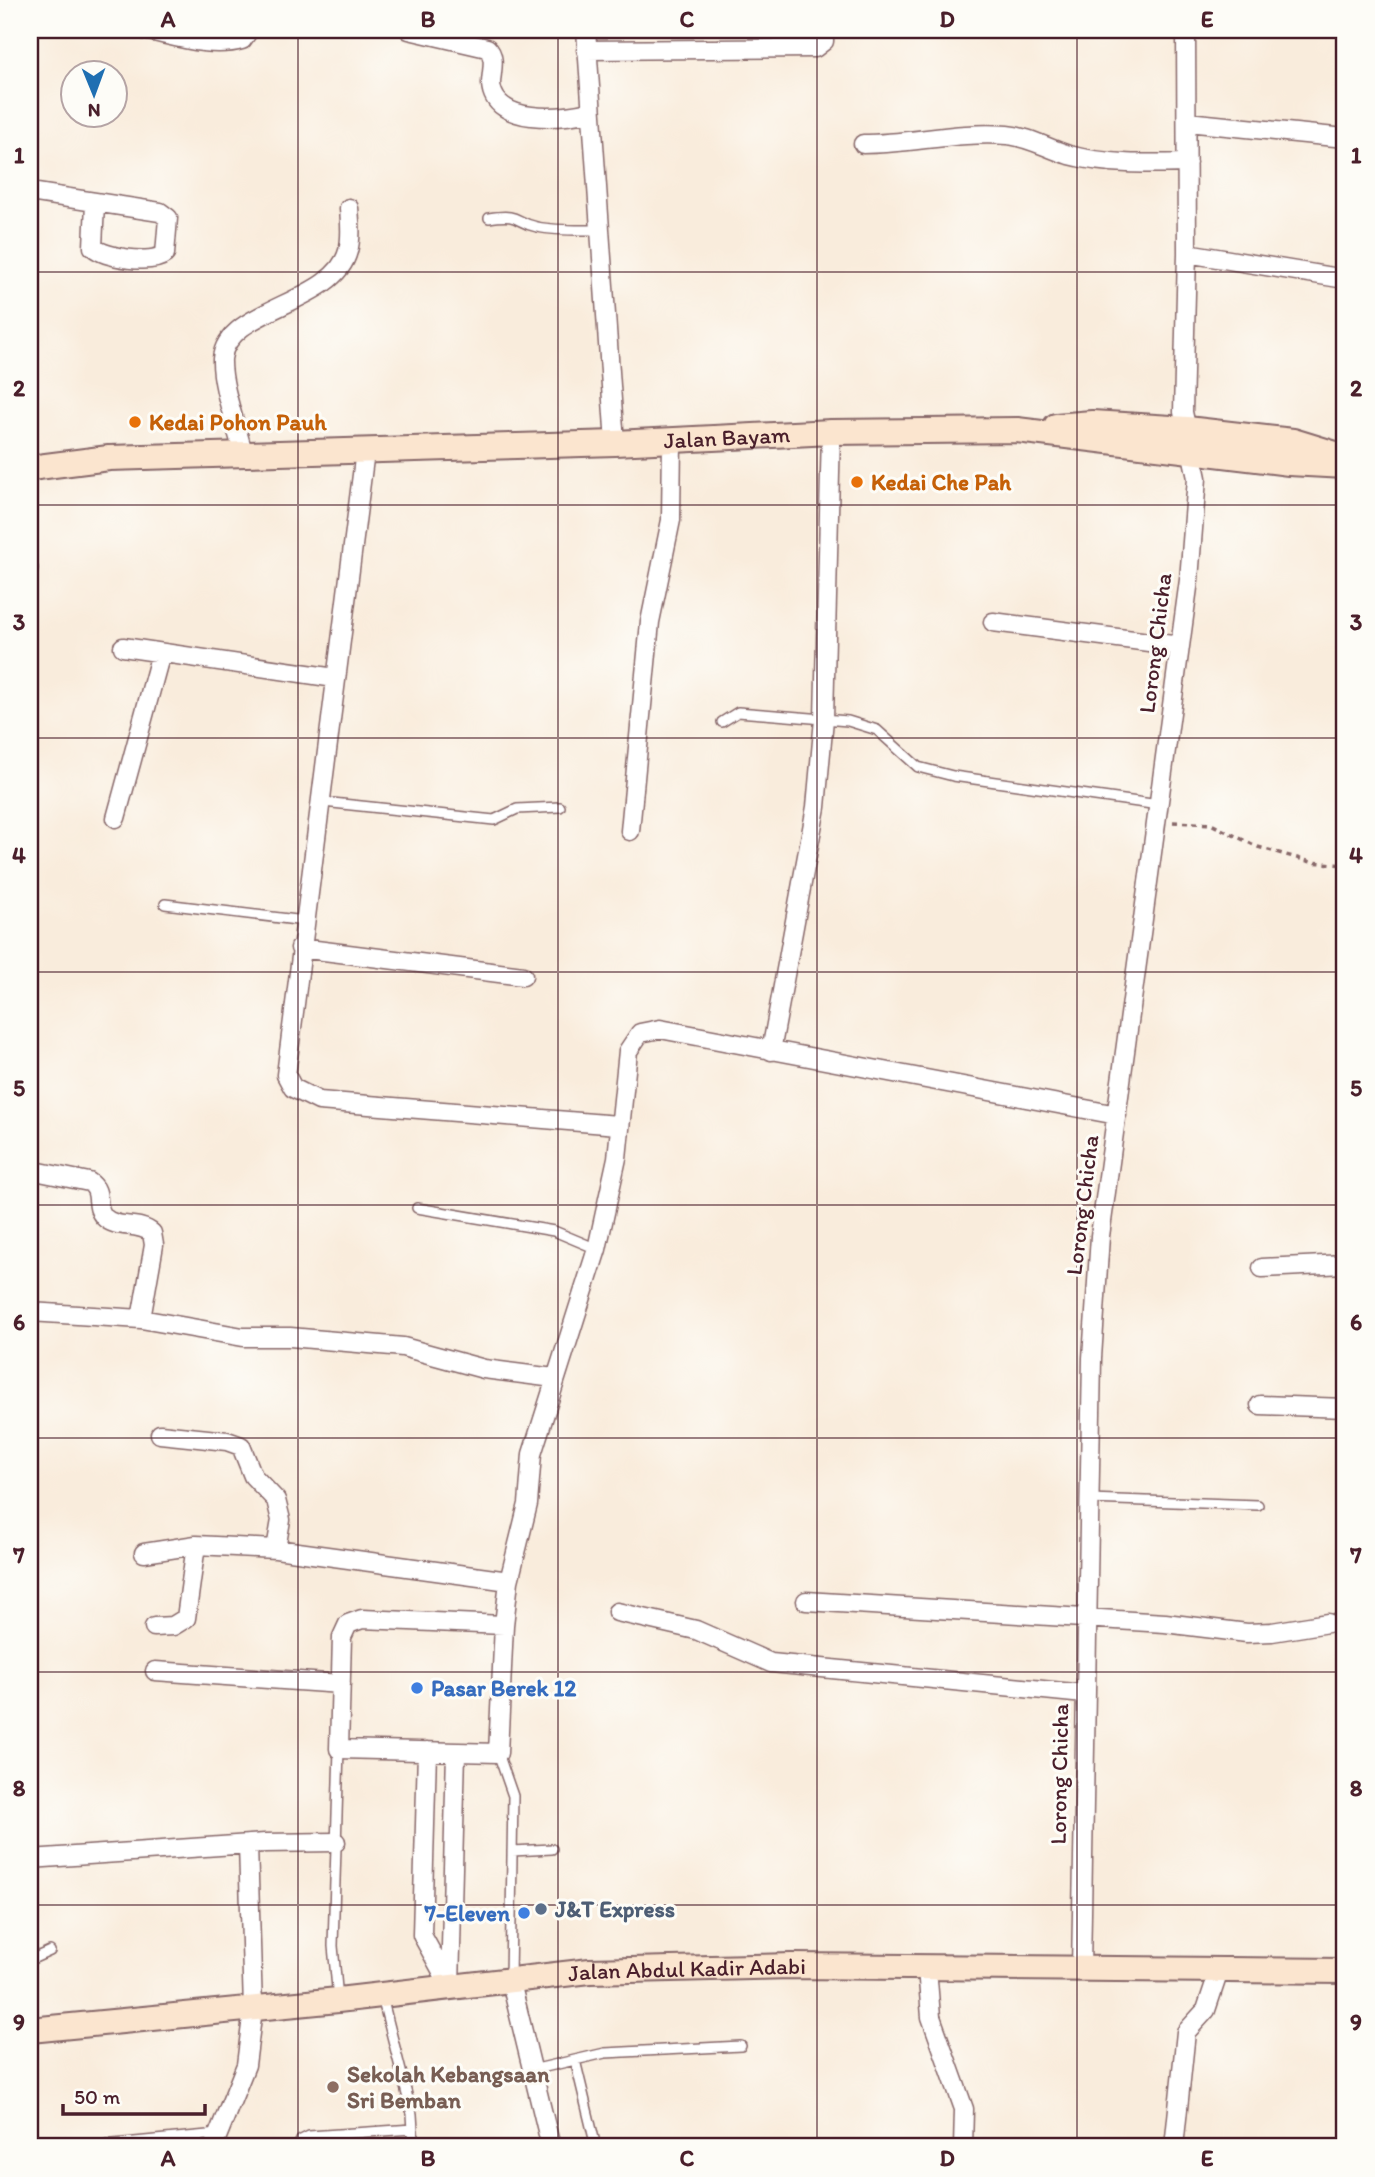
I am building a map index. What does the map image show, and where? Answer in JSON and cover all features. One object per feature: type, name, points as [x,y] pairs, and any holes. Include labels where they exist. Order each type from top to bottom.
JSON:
[{"type":"main road","name":"Jalan Bayam","points":[[30,468],[109,458],[615,443],[831,432],[1017,430],[1092,423],[1190,441]]},
{"type":"main road","points":[[1190,441],[1293,441],[1345,457]]},
{"type":"main road","points":[[1190,441],[1345,466]]},
{"type":"main road","name":"Jalan Bayam","points":[[30,450],[109,458]]},
{"type":"main road","name":"Jalan Abdul Kadir Adabi","points":[[30,2030],[382,1996],[510,1978],[686,1967],[1345,1971]]},
{"type":"street","points":[[144,30],[194,40],[233,43],[242,40],[248,30]]},
{"type":"street","points":[[409,30],[487,48],[493,58],[491,87],[499,101],[511,110],[548,119],[589,112]]},
{"type":"street","points":[[586,30],[589,112],[615,443]]},
{"type":"street","points":[[586,50],[815,48],[824,41],[824,30]]},
{"type":"street","name":"Lorong Chicha","points":[[1081,1969],[1092,1358],[1100,1236],[1180,646],[1197,478],[1183,412],[1187,253],[1186,30]]},
{"type":"street","points":[[1187,122],[1345,138]]},
{"type":"street","points":[[863,144],[902,144],[938,136],[1009,135],[1040,142],[1068,155],[1101,160],[1187,163]]},
{"type":"street","points":[[30,192],[95,203],[165,215],[168,218],[165,254],[153,260],[100,254],[93,247],[95,203]]},
{"type":"street","points":[[243,453],[224,376],[222,358],[227,342],[239,329],[315,288],[336,272],[348,253],[349,208]]},
{"type":"street","points":[[1187,253],[1345,279]]},
{"type":"street","points":[[771,1051],[816,807],[824,719],[831,432]]},
{"type":"street","points":[[629,831],[650,622],[671,520],[672,440]]},
{"type":"street","points":[[365,451],[335,678],[323,802],[300,948],[286,1075],[293,1088],[319,1101],[618,1125]]},
{"type":"street","points":[[993,622],[1180,646]]},
{"type":"street","points":[[123,647],[335,678]]},
{"type":"street","points":[[116,818],[161,653]]},
{"type":"street","points":[[300,948],[523,976]]},
{"type":"street","points":[[504,1625],[355,1620],[348,1624],[342,1637],[339,1749],[498,1753],[504,1625],[509,1581],[528,1504],[532,1454],[597,1249],[617,1158],[618,1125],[628,1051],[640,1033],[660,1029],[1117,1115]]},
{"type":"street","points":[[30,1170],[89,1182],[96,1187],[104,1217],[114,1223],[142,1227],[152,1233],[154,1245],[141,1319]]},
{"type":"street","points":[[1262,1268],[1345,1264]]},
{"type":"street","points":[[30,1312],[107,1319],[141,1319],[243,1337],[290,1337],[404,1347],[460,1364],[554,1378]]},
{"type":"street","points":[[1260,1405],[1345,1408]]},
{"type":"street","points":[[160,1434],[228,1441],[241,1446],[253,1476],[276,1500],[281,1520],[276,1549]]},
{"type":"street","points":[[144,1552],[196,1545],[276,1549],[509,1581]]},
{"type":"street","points":[[154,1627],[173,1626],[186,1618],[196,1545]]},
{"type":"street","points":[[806,1601],[940,1607],[1165,1623],[1247,1633],[1328,1623]]},
{"type":"street","points":[[617,1612],[696,1630],[771,1663],[1084,1694]]},
{"type":"street","points":[[155,1671],[341,1684]]},
{"type":"street","points":[[427,1751],[422,1935],[450,1986]]},
{"type":"street","points":[[450,1986],[456,1752]]},
{"type":"street","points":[[30,1859],[336,1842]]},
{"type":"street","points":[[216,2140],[246,2066],[253,2009],[248,1845]]},
{"type":"street","points":[[927,1968],[931,2017],[964,2109],[964,2147]]},
{"type":"street","points":[[1174,2147],[1186,2032],[1206,2010],[1219,1971]]},
{"type":"street","points":[[510,1978],[551,2147]]},
{"type":"lane","points":[[489,218],[507,215],[544,228],[599,230]]},
{"type":"lane","points":[[30,586],[33,568]]},
{"type":"lane","points":[[722,722],[738,712],[848,721],[877,730],[918,767],[953,776],[1158,813]]},
{"type":"lane","points":[[323,802],[494,820],[517,809],[559,807]]},
{"type":"lane","points":[[165,904],[305,921]]},
{"type":"lane","points":[[417,1208],[554,1231],[597,1249]]},
{"type":"lane","points":[[1089,1499],[1258,1505]]},
{"type":"lane","points":[[338,2000],[333,1946],[339,1749]]},
{"type":"lane","points":[[498,1753],[513,1796],[510,1978]]},
{"type":"lane","points":[[512,1851],[552,1849]]},
{"type":"lane","points":[[30,1960],[50,1951]]},
{"type":"lane","points":[[382,1996],[413,2129],[414,2147]]},
{"type":"lane","points":[[532,2070],[613,2053],[741,2046]]},
{"type":"lane","points":[[575,2060],[596,2147]]},
{"type":"lane","points":[[298,2147],[301,2140],[309,2136],[413,2129]]},
{"type":"lane","points":[[82,2147],[216,2140]]},
{"type":"path","points":[[1158,813],[1211,824],[1258,847],[1311,862],[1345,865]]},
{"type":"place","name":"Kedai Pohon Pauh","points":[[135,422]]},
{"type":"place","name":"Kedai Che Pah","points":[[857,482]]},
{"type":"place","name":"Pasar Berek 12","points":[[417,1688]]},
{"type":"place","name":"J&T Express","points":[[541,1909]]},
{"type":"place","name":"7-Eleven","points":[[524,1913]]},
{"type":"place","name":"Sekolah Kebangsaan Sri Bemban","points":[[333,2087]]}]
